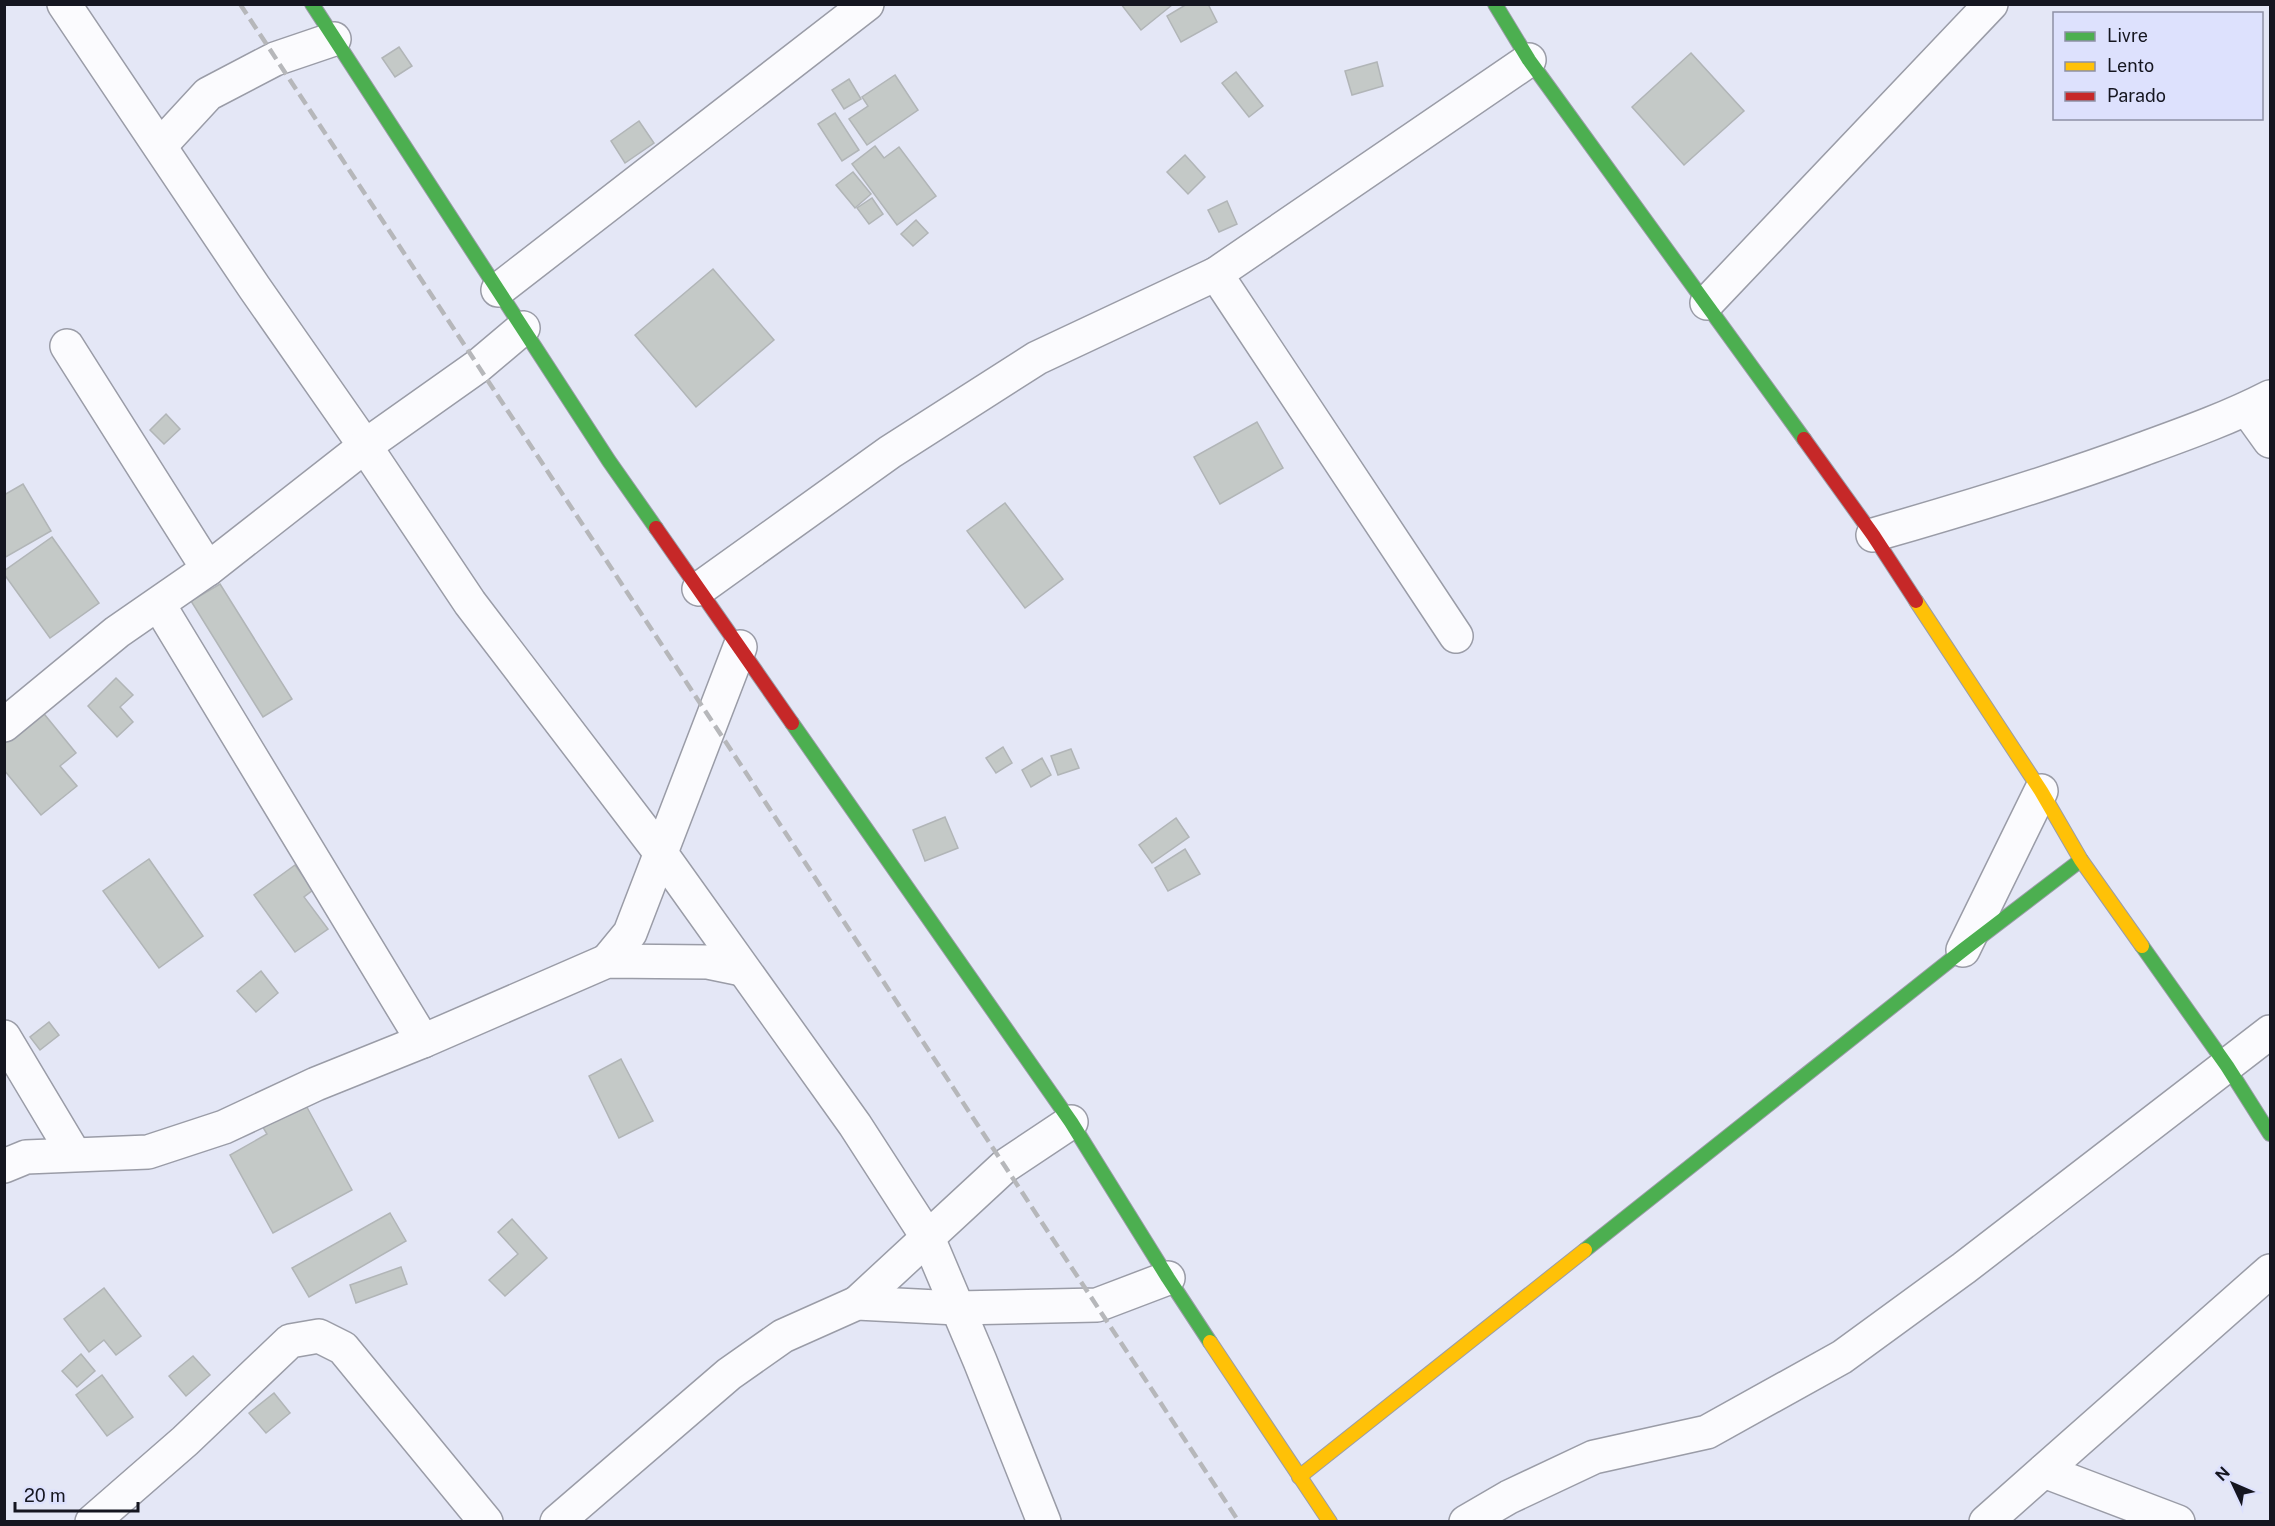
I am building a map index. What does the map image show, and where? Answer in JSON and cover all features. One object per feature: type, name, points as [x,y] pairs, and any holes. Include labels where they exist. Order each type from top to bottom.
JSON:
[{"type":"street","points":[[64,4],[470,603],[660,852],[855,1125],[928,1238],[1044,1521]]},
{"type":"street","points":[[312,4],[609,461],[1071,1122],[1168,1278],[1299,1478],[1330,1521]]},
{"type":"street","points":[[498,290],[867,4]]},
{"type":"street","points":[[1496,4],[1528,60],[1707,303],[1873,535],[2041,791],[2080,860],[2227,1066],[2271,1134]]},
{"type":"street","points":[[1707,303],[1991,4]]},
{"type":"street","points":[[160,146],[208,94],[275,59],[334,39]]},
{"type":"street","points":[[699,589],[890,452],[1037,358],[1216,274],[1528,60]]},
{"type":"street","points":[[1216,274],[1456,636]]},
{"type":"street","points":[[4,725],[117,632],[208,569],[365,446],[478,366],[523,328]]},
{"type":"street","points":[[67,346],[208,569]]},
{"type":"street","points":[[1873,535],[1969,508],[2098,465],[2232,417],[2259,403],[2271,441]]},
{"type":"street","points":[[159,604],[423,1041]]},
{"type":"street","points":[[607,960],[630,933],[740,647]]},
{"type":"street","points":[[1963,950],[2041,791]]},
{"type":"street","points":[[1299,1478],[1963,950],[2080,860]]},
{"type":"street","points":[[4,1166],[26,1157],[148,1152],[224,1127],[316,1084],[423,1041],[607,960],[708,962],[742,969]]},
{"type":"street","points":[[1466,1521],[1509,1497],[1594,1457],[1707,1432],[1842,1357],[1964,1268],[2271,1032]]},
{"type":"street","points":[[4,1037],[74,1154]]},
{"type":"street","points":[[557,1521],[729,1374],[783,1336],[857,1303],[1005,1167],[1071,1122]]},
{"type":"street","points":[[1986,1521],[2271,1271]]},
{"type":"street","points":[[857,1303],[957,1308],[1097,1305],[1168,1278]]},
{"type":"street","points":[[92,1521],[184,1440],[290,1341],[319,1336],[343,1348],[486,1521]]},
{"type":"street","points":[[2044,1471],[2178,1521]]},
{"type":"building","points":[[1121,4],[1171,4],[1172,5],[1141,30]]},
{"type":"building","points":[[1187,4],[1208,4],[1217,22],[1181,42],[1167,16]]},
{"type":"building","points":[[399,47],[412,66],[395,77],[382,58]]},
{"type":"building","points":[[1691,53],[1744,111],[1684,165],[1632,107]]},
{"type":"building","points":[[1377,62],[1383,86],[1352,95],[1345,71]]},
{"type":"building","points":[[1236,72],[1263,106],[1249,117],[1222,83]]},
{"type":"building","points":[[895,75],[918,110],[867,145],[849,119],[868,106],[862,97]]},
{"type":"building","points":[[849,79],[861,99],[844,109],[832,90]]},
{"type":"building","points":[[835,113],[859,150],[842,161],[818,124]]},
{"type":"building","points":[[639,121],[654,143],[625,163],[611,141]]},
{"type":"building","points":[[875,146],[884,158],[899,147],[936,196],[897,225],[852,164]]},
{"type":"building","points":[[1185,155],[1205,177],[1188,194],[1167,172]]},
{"type":"building","points":[[853,172],[871,194],[855,208],[836,185]]},
{"type":"building","points":[[872,198],[883,214],[869,224],[857,208]]},
{"type":"building","points":[[1227,201],[1237,224],[1219,232],[1208,210]]},
{"type":"building","points":[[916,220],[928,233],[913,246],[901,234]]},
{"type":"building","points":[[713,269],[774,340],[696,407],[635,335]]},
{"type":"building","points":[[166,414],[180,429],[164,444],[150,430]]},
{"type":"building","points":[[1257,422],[1283,468],[1220,504],[1194,457]]},
{"type":"building","points":[[23,484],[51,531],[4,558],[4,495]]},
{"type":"building","points":[[1005,503],[1063,579],[1025,608],[967,531]]},
{"type":"building","points":[[52,537],[99,603],[50,638],[4,571]]},
{"type":"building","points":[[220,584],[292,699],[263,717],[191,601]]},
{"type":"building","points":[[116,678],[133,695],[120,707],[133,722],[117,737],[88,706]]},
{"type":"building","points":[[36,704],[76,753],[60,766],[77,786],[41,815],[4,770],[4,731]]},
{"type":"building","points":[[1003,747],[1012,763],[996,773],[986,758]]},
{"type":"building","points":[[1071,749],[1079,768],[1058,775],[1051,756]]},
{"type":"building","points":[[1042,758],[1051,775],[1031,787],[1022,770]]},
{"type":"building","points":[[945,817],[958,848],[925,861],[913,830]]},
{"type":"building","points":[[1176,818],[1189,837],[1152,863],[1139,845]]},
{"type":"building","points":[[1185,849],[1200,874],[1168,891],[1155,868]]},
{"type":"building","points":[[149,859],[203,936],[159,968],[103,891]]},
{"type":"building","points":[[295,865],[313,890],[304,897],[328,929],[295,952],[254,895]]},
{"type":"building","points":[[261,971],[278,993],[256,1012],[237,991]]},
{"type":"building","points":[[49,1022],[59,1035],[40,1050],[30,1037]]},
{"type":"building","points":[[621,1059],[653,1121],[619,1138],[589,1076]]},
{"type":"building","points":[[303,1100],[352,1190],[273,1233],[230,1155],[267,1134],[261,1124]]},
{"type":"building","points":[[390,1213],[406,1241],[309,1297],[292,1268]]},
{"type":"building","points":[[512,1219],[547,1258],[505,1296],[489,1280],[518,1254],[498,1232]]},
{"type":"building","points":[[401,1267],[407,1284],[356,1303],[350,1285]]},
{"type":"building","points":[[104,1288],[141,1336],[116,1355],[104,1340],[89,1352],[64,1319]]},
{"type":"building","points":[[81,1354],[95,1371],[77,1387],[62,1371]]},
{"type":"building","points":[[193,1356],[210,1375],[186,1396],[169,1376]]},
{"type":"building","points":[[102,1375],[133,1417],[107,1436],[76,1395]]},
{"type":"building","points":[[274,1393],[290,1413],[266,1433],[249,1413]]},
{"type":"railway","points":[[240,4],[1239,1522]]},
{"type":"traffic: fast","points":[[312,4],[609,461],[656,528]]},
{"type":"traffic: fast","points":[[1495,4],[1529,60],[1804,439]]},
{"type":"traffic: fast","points":[[792,723],[1071,1122],[1210,1342]]},
{"type":"traffic: fast","points":[[1585,1250],[1963,950],[2081,860]]},
{"type":"traffic: fast","points":[[2142,946],[2227,1066],[2270,1134]]},
{"type":"traffic: slow","points":[[1916,601],[2041,791],[2081,860],[2142,946]]},
{"type":"traffic: slow","points":[[1299,1477],[1585,1250]]},
{"type":"traffic: slow","points":[[1210,1342],[1330,1522]]},
{"type":"traffic: jam","points":[[1804,439],[1873,535],[1916,601]]},
{"type":"traffic: jam","points":[[656,528],[792,723]]}]
